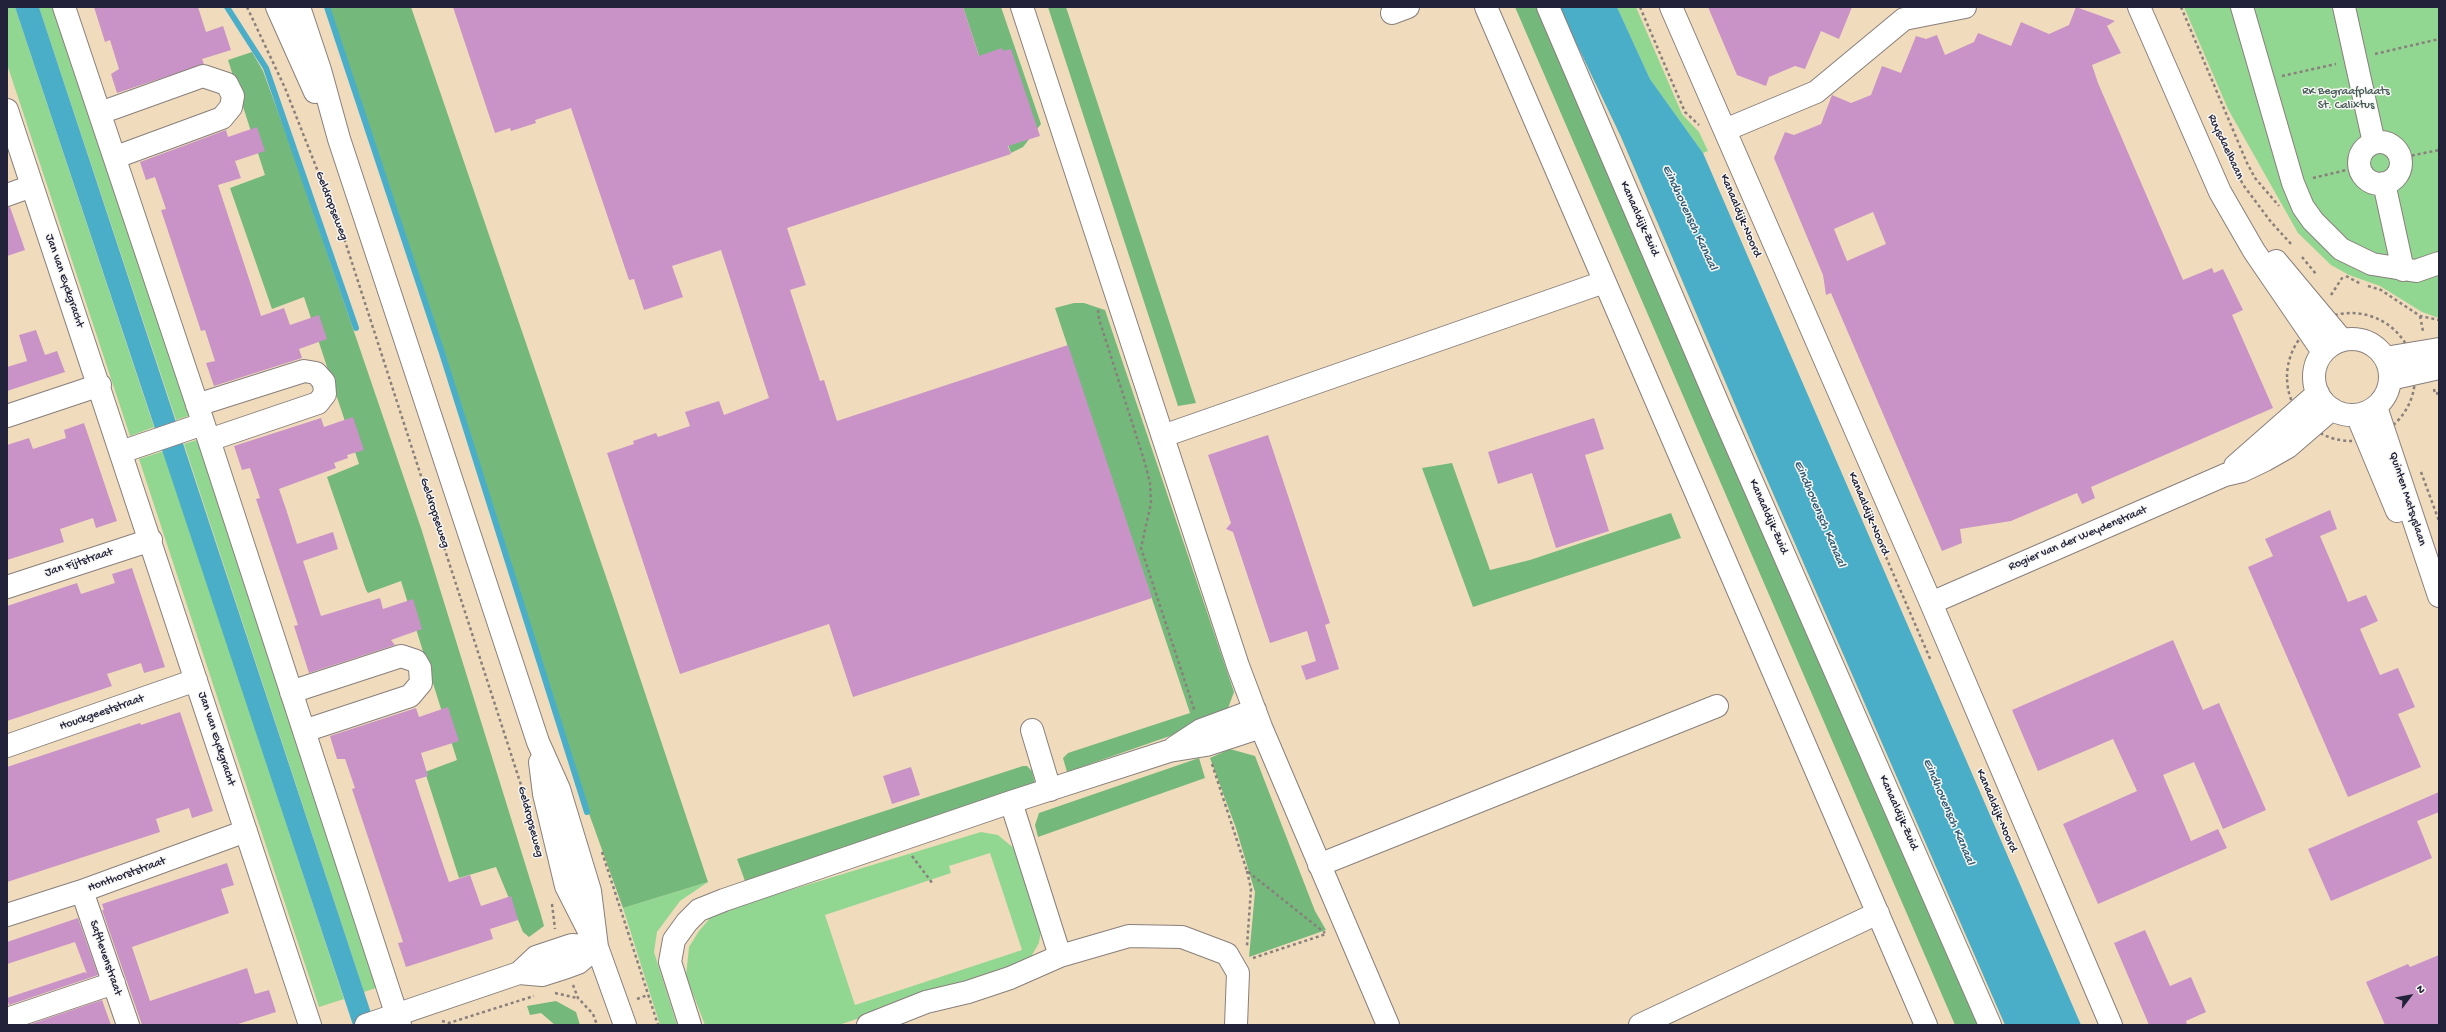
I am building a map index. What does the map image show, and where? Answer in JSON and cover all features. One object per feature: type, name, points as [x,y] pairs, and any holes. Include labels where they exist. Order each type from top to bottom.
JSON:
[{"type":"street","points":[[64,7],[116,157],[201,424],[304,731],[390,1019],[520,973],[542,975],[564,958],[578,963],[596,947]]},
{"type":"street","name":"Geldropseweg","points":[[276,7],[339,139]]},
{"type":"street","name":"Geldropseweg","points":[[299,7],[320,70],[339,139],[538,742],[544,794],[566,886],[596,947],[625,1025]]},
{"type":"street","points":[[1022,7],[1163,436],[1258,718],[1388,1025]]},
{"type":"street","points":[[1486,7],[1926,1025]]},
{"type":"street","name":"Kanaaldijk-Zuid","points":[[1548,7],[1605,142],[1990,1025]]},
{"type":"street","name":"Kanaaldijk-Noord","points":[[1671,7],[1931,603],[2111,1025]]},
{"type":"street","points":[[1725,130],[1816,92],[1904,19],[1965,7]]},
{"type":"street","name":"Ruysdaelbaan","points":[[2139,7],[2213,179],[2254,251],[2323,352]]},
{"type":"street","points":[[2242,7],[2293,183],[2303,207],[2313,221],[2341,248],[2372,264],[2416,271],[2439,264]]},
{"type":"street","points":[[2344,7],[2374,142]]},
{"type":"street","points":[[100,113],[203,76],[227,84],[233,96],[231,107],[222,118],[116,157]]},
{"type":"street","name":"Jan van Eyckgracht","points":[[7,110],[100,385],[128,450],[151,540],[310,1025]]},
{"type":"street","points":[[2374,142],[2387,143],[2397,152],[2400,158],[2400,164],[2395,176],[2384,183],[2371,182],[2362,173],[2359,167],[2359,161],[2364,150],[2374,142]]},
{"type":"street","points":[[2384,183],[2403,270]]},
{"type":"street","points":[[7,195],[32,186]]},
{"type":"street","name":"Ruysdaelbaan","points":[[2233,214],[2269,253],[2342,340]]},
{"type":"street","points":[[1163,436],[1604,282]]},
{"type":"street","points":[[2355,339],[2367,342],[2377,349],[2387,369],[2386,394],[2366,411],[2344,414],[2325,401],[2314,379],[2316,365],[2323,352],[2342,340],[2355,339]]},
{"type":"street","points":[[2387,369],[2439,350]]},
{"type":"street","points":[[2387,369],[2439,368]]},
{"type":"street","points":[[7,416],[100,385]]},
{"type":"street","name":"Rogier van der Weydenstraat","points":[[1931,603],[2225,475],[2242,471],[2288,447],[2325,401]]},
{"type":"street","name":"Quinten Matsyslaan","points":[[2366,411],[2438,592]]},
{"type":"street","points":[[128,450],[201,424]]},
{"type":"street","name":"Jan Fijtstraat","points":[[7,587],[151,540]]},
{"type":"street","points":[[291,692],[401,656],[416,661],[420,668],[421,683],[410,696],[304,731]]},
{"type":"street","name":"Houckgeeststraat","points":[[7,746],[196,680]]},
{"type":"street","points":[[1319,865],[1718,706]]},
{"type":"street","points":[[690,1025],[670,962],[674,940],[699,910],[724,900],[1010,802],[1169,751],[1258,718]]},
{"type":"street","points":[[1032,730],[1050,790]]},
{"type":"street","points":[[1010,802],[1060,956]]},
{"type":"street","name":"Honthorststraat","points":[[7,914],[82,891],[246,831]]},
{"type":"street","name":"Saftlevenstraat","points":[[82,891],[128,1025]]},
{"type":"street","points":[[1640,1025],[1878,913]]},
{"type":"street","points":[[868,1025],[926,1002],[968,992],[1010,978],[1060,956],[1129,936],[1182,937],[1227,954],[1238,973],[1236,1025]]},
{"type":"street","points":[[7,1019],[114,983]]},
{"type":"path","name":"Geldropseweg","points":[[247,7],[285,88],[343,235],[522,791]]},
{"type":"path","points":[[1640,7],[1685,112],[1703,129]]},
{"type":"path","points":[[2400,158],[2439,150]]},
{"type":"path","name":"Ruysdaelbaan","points":[[2233,166],[2244,186],[2271,222],[2319,279]]},
{"type":"path","points":[[2293,183],[2359,167]]},
{"type":"path","points":[[2331,296],[2344,275]]},
{"type":"path","points":[[2327,290],[2334,301]]},
{"type":"path","points":[[1098,305],[1099,319],[1146,463],[1150,483],[1150,504],[1141,548],[1247,871],[1251,889],[1247,952]]},
{"type":"path","name":"Kanaaldijk-Noord","points":[[1885,555],[1933,664]]},
{"type":"path","points":[[899,840],[933,884]]},
{"type":"path","points":[[1247,871],[1331,938]]},
{"type":"path","points":[[551,902],[553,923],[578,998],[593,1014],[597,1025]]},
{"type":"path","points":[[1246,960],[1326,934]]},
{"type":"path","points":[[549,993],[578,998]]},
{"type":"path","points":[[390,1019],[449,1024],[538,994]]},
{"type":"green space","points":[[7,7],[15,7],[154,427],[130,436],[7,64]]},
{"type":"green space","points":[[39,7],[58,7],[191,415],[176,420]]},
{"type":"green space","points":[[327,7],[411,7],[617,609],[708,882],[623,908],[587,808]]},
{"type":"green space","points":[[963,7],[1001,7],[1041,124],[1023,147],[1011,153]]},
{"type":"green space","points":[[1048,7],[1066,7],[1196,403],[1178,406]]},
{"type":"green space","points":[[1515,7],[1539,7],[1982,1025],[1955,1025]]},
{"type":"green space","points":[[1617,7],[1636,7],[1682,114],[1699,132],[1708,151],[1703,153],[1650,79]]},
{"type":"green space","name":"RK Begraafplaats St. Calixtus","points":[[2184,7],[2439,7],[2439,318],[2422,312],[2380,286],[2349,275],[2331,265],[2298,233],[2228,109]]},
{"type":"green space","points":[[252,52],[263,71],[291,147],[421,528],[544,926],[529,937],[523,932],[496,867],[459,878],[425,772],[457,760],[401,581],[368,593],[366,590],[327,477],[359,464],[304,297],[272,309],[230,188],[265,175],[228,60]]},
{"type":"green space","points":[[1074,303],[1084,303],[1105,310],[1234,692],[1227,711],[1207,723],[1067,772],[1063,758],[1068,753],[1190,713],[1055,308]]},
{"type":"green space","points":[[200,439],[380,984],[376,988],[364,992],[184,444]]},
{"type":"green space","points":[[164,451],[344,999],[319,1007],[139,459]]},
{"type":"green space","points":[[1452,463],[1490,570],[1530,560],[1671,513],[1681,538],[1473,607],[1422,468]]},
{"type":"green space","points":[[1230,749],[1255,756],[1315,911],[1326,930],[1249,957],[1255,892],[1236,828],[1210,758]]},
{"type":"green space","points":[[1199,758],[1205,778],[1038,837],[1035,825],[1039,813]]},
{"type":"green space","points":[[1023,766],[1027,766],[1032,771],[1035,783],[745,881],[737,859]]},
{"type":"green space","points":[[981,832],[998,835],[1016,850],[1041,930],[1039,943],[1029,960],[839,1025],[705,1025],[686,976],[689,947],[699,931],[711,917],[731,908]],"holes":[[[990,853],[1022,950],[855,1005],[825,915],[951,873],[949,866]]]},
{"type":"green space","points":[[708,882],[680,901],[657,932],[654,952],[677,1025],[660,1025],[623,908]]},
{"type":"green space","points":[[556,1001],[576,1012],[580,1025],[555,1025],[541,1013],[530,1015],[527,1006]]},
{"type":"water","points":[[15,7],[39,7],[375,1025],[353,1025]]},
{"type":"water","name":"Eindhovensch Kanaal","points":[[1559,7],[1617,7],[1650,79],[1703,153],[2081,1025],[2005,1025],[1762,468],[1621,137]]},
{"type":"building","points":[[94,7],[198,7],[206,32],[223,26],[231,50],[202,59],[204,64],[117,93],[111,74],[119,69],[110,40],[105,42]]},
{"type":"building","points":[[453,7],[963,7],[979,56],[1002,48],[1003,51],[1011,49],[1040,136],[1008,146],[1011,154],[787,228],[806,285],[790,290],[820,381],[824,380],[837,421],[1068,345],[1152,598],[853,697],[829,624],[680,674],[607,453],[634,444],[633,441],[656,433],[658,437],[690,426],[685,412],[719,401],[724,415],[769,398],[721,250],[672,266],[683,297],[644,310],[634,279],[629,280],[571,108],[535,120],[536,123],[511,131],[510,128],[495,133]]},
{"type":"building","points":[[1708,7],[1852,7],[1839,39],[1821,31],[1805,69],[1795,66],[1769,77],[1766,86],[1737,75]]},
{"type":"building","points":[[2076,7],[2115,21],[2107,26],[2121,53],[2092,65],[2098,83],[2183,280],[2212,268],[2214,273],[2223,269],[2243,310],[2232,315],[2273,408],[2091,487],[2095,498],[2082,504],[2077,493],[2011,521],[1960,529],[1962,543],[1942,551],[1831,293],[1826,295],[1823,275],[1774,158],[1785,132],[1794,135],[1821,124],[1832,95],[1851,103],[1871,95],[1882,66],[1901,73],[1916,36],[1926,39],[1937,35],[1945,55],[1974,42],[1978,33],[2011,46],[2021,22],[2049,34],[2069,25]],"holes":[[[1873,212],[1886,244],[1847,261],[1834,229]]]},
{"type":"building","points":[[257,127],[265,151],[235,161],[241,178],[218,185],[261,316],[284,308],[290,325],[319,315],[327,339],[299,349],[302,358],[214,386],[206,363],[215,361],[205,330],[201,331],[161,210],[166,209],[155,177],[146,180],[140,162],[226,130],[228,137]]},
{"type":"building","points":[[7,207],[10,207],[25,250],[7,256]]},
{"type":"building","points":[[36,330],[45,355],[57,351],[65,372],[7,391],[7,367],[27,361],[19,335]]},
{"type":"building","points":[[353,417],[364,450],[347,455],[348,458],[334,463],[336,468],[279,489],[297,544],[333,532],[338,549],[303,561],[321,616],[380,598],[383,609],[413,599],[422,629],[391,640],[395,645],[309,673],[294,626],[298,625],[256,499],[260,498],[250,468],[242,470],[234,446],[321,418],[324,427]]},
{"type":"building","points":[[1594,418],[1604,449],[1585,455],[1609,531],[1556,548],[1532,473],[1498,484],[1488,452]]},
{"type":"building","points":[[84,423],[117,521],[96,528],[93,518],[60,529],[64,542],[7,560],[7,445],[29,438],[33,449],[66,438],[64,430]]},
{"type":"building","points":[[1268,435],[1330,623],[1325,625],[1339,669],[1306,680],[1301,666],[1316,661],[1307,631],[1270,643],[1233,532],[1226,529],[1231,523],[1208,455]]},
{"type":"building","points":[[2330,510],[2337,529],[2320,536],[2348,602],[2366,595],[2378,621],[2360,629],[2380,675],[2398,668],[2415,707],[2398,714],[2421,767],[2348,797],[2248,567],[2273,556],[2265,539]]},
{"type":"building","points":[[132,568],[165,667],[144,673],[141,663],[107,674],[112,686],[7,721],[7,606],[77,583],[81,594],[115,583],[112,574]]},
{"type":"building","points":[[2173,640],[2203,710],[2219,703],[2266,810],[2223,829],[2194,762],[2163,775],[2191,841],[2218,829],[2227,848],[2098,904],[2063,824],[2137,791],[2113,739],[2038,771],[2012,710]]},
{"type":"building","points":[[448,707],[459,741],[421,753],[428,776],[415,780],[449,882],[470,875],[481,906],[511,896],[518,920],[490,929],[493,939],[406,967],[398,943],[403,942],[352,789],[355,788],[345,759],[337,759],[330,736],[416,708],[419,717]]},
{"type":"building","points":[[180,712],[213,811],[192,818],[189,808],[156,819],[160,832],[7,882],[7,767],[140,723],[141,725]]},
{"type":"building","points":[[911,767],[920,795],[892,804],[883,776]]},
{"type":"building","points":[[2439,792],[2439,812],[2417,821],[2432,858],[2331,901],[2308,849]]},
{"type":"building","points":[[227,863],[234,885],[221,889],[229,913],[132,947],[150,1001],[247,968],[255,994],[269,990],[276,1012],[235,1025],[142,1025],[102,910],[104,910],[102,904]]},
{"type":"building","points":[[78,918],[98,975],[9,1005],[7,998],[85,972],[87,974],[75,942],[7,964],[7,942]]},
{"type":"building","points":[[2145,930],[2170,986],[2191,977],[2206,1012],[2186,1021],[2187,1025],[2149,1025],[2114,943]]},
{"type":"building","points":[[2439,955],[2439,1025],[2385,1025],[2366,982],[2408,964],[2410,967]]},
{"type":"building","points":[[102,1000],[111,1025],[28,1025]]},
{"type":"waterway","points":[[227,7],[266,68],[356,328]]},
{"type":"waterway","points":[[327,7],[442,353],[587,812]]}]
